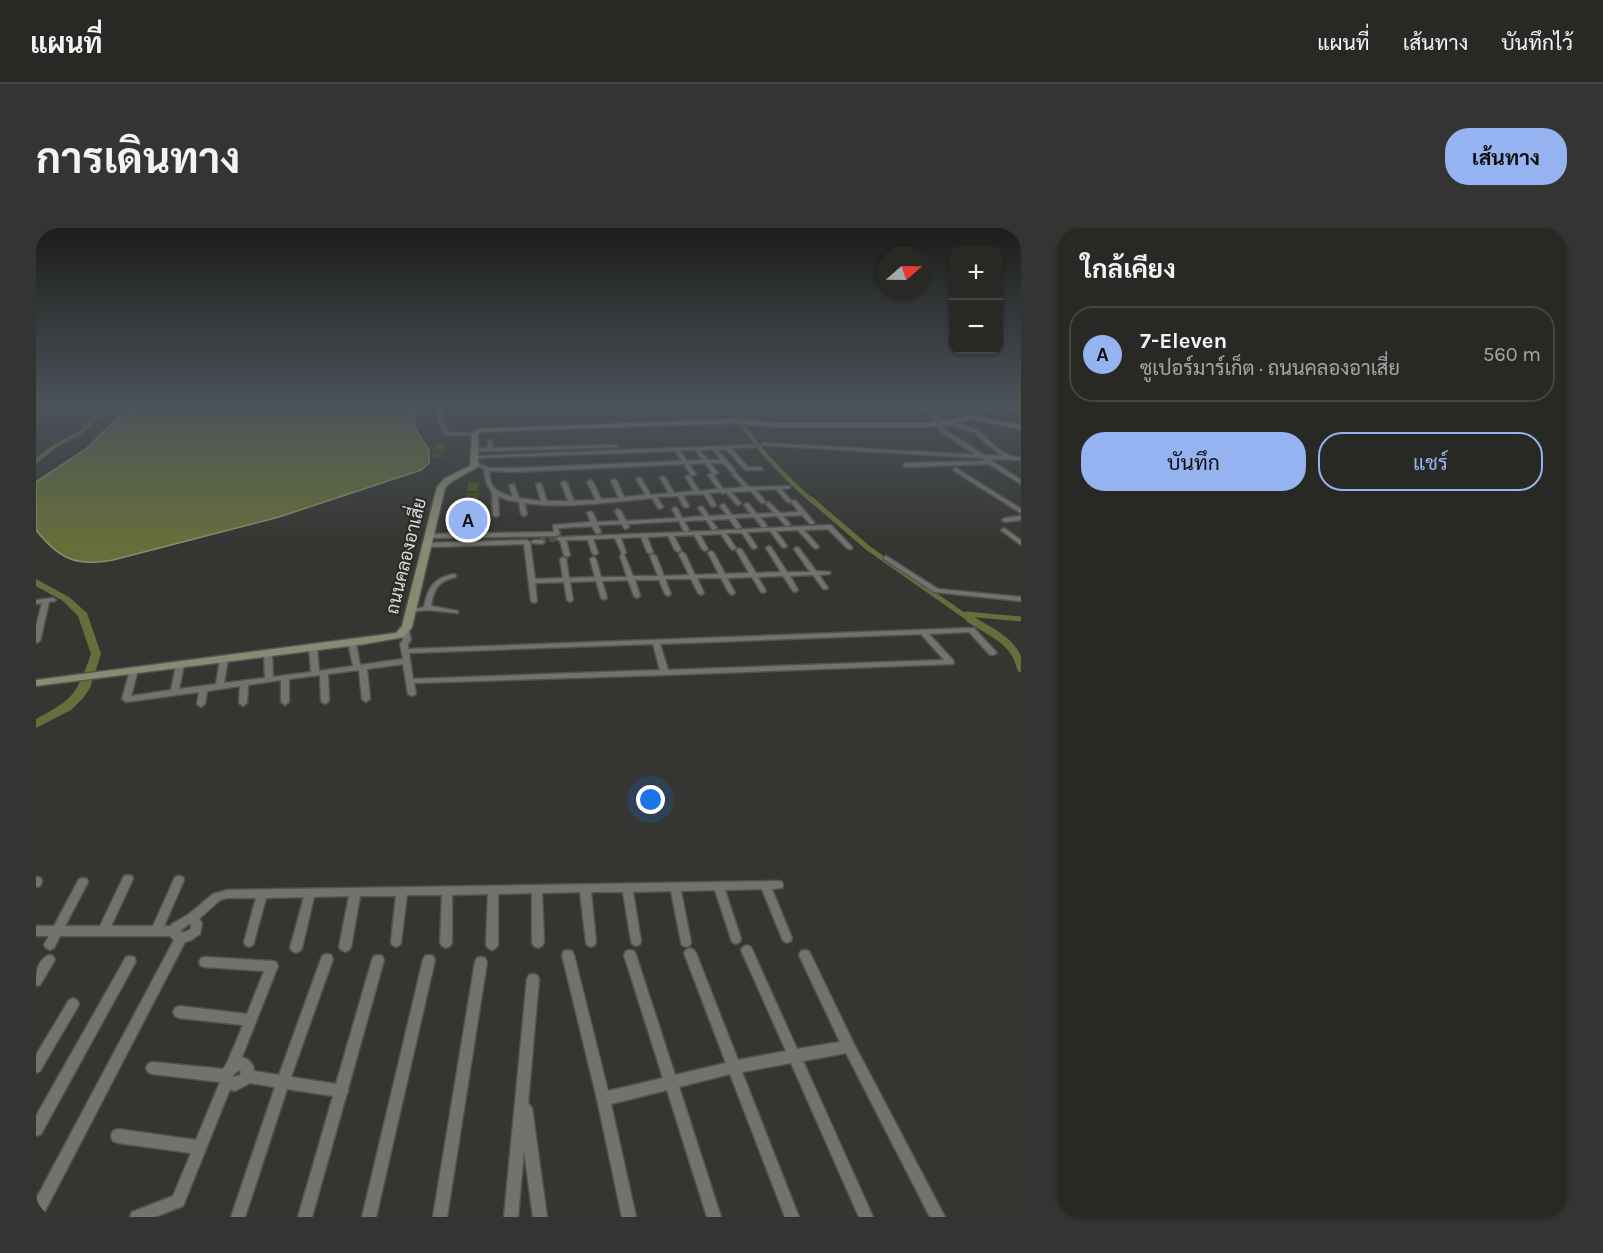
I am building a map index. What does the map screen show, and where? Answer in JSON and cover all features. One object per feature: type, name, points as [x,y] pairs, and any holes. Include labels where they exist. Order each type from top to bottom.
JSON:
[{"type":"street","points":[[476,452],[476,457],[487,469],[488,481],[495,492],[496,515]]},
{"type":"street","points":[[476,457],[486,452]]},
{"type":"street","points":[[523,452],[538,454]]},
{"type":"street","points":[[490,462],[545,452]]},
{"type":"street","points":[[476,457],[598,452]]},
{"type":"street","points":[[634,452],[640,465]]},
{"type":"street","points":[[653,452],[662,464]]},
{"type":"street","points":[[678,452],[686,463],[698,493]]},
{"type":"street","points":[[699,452],[726,492],[738,503]]},
{"type":"street","points":[[718,452],[734,473],[787,524]]},
{"type":"street","points":[[731,452],[747,470],[759,469]]},
{"type":"street","points":[[910,452],[1021,459]]},
{"type":"street","points":[[976,452],[1021,482]]},
{"type":"street","points":[[1000,452],[1008,458]]},
{"type":"street","points":[[538,454],[546,469]]},
{"type":"street","points":[[588,454],[593,467]]},
{"type":"street","points":[[611,454],[617,466]]},
{"type":"street","points":[[566,455],[570,468]]},
{"type":"street","points":[[940,455],[947,464]]},
{"type":"street","name":"ถนนคลองอาเสี่ย","points":[[36,683],[352,643],[401,633],[411,611],[441,487],[448,480],[472,469],[476,457]]},
{"type":"street","points":[[487,469],[546,469],[725,461]]},
{"type":"street","points":[[906,465],[991,462]]},
{"type":"street","points":[[956,470],[1021,511]]},
{"type":"street","points":[[663,478],[686,506]]},
{"type":"street","points":[[639,479],[660,507]]},
{"type":"street","points":[[614,481],[624,500]]},
{"type":"street","points":[[590,482],[599,501]]},
{"type":"street","points":[[564,483],[571,501]]},
{"type":"street","points":[[539,484],[544,501]]},
{"type":"street","points":[[513,485],[524,514]]},
{"type":"street","points":[[777,487],[812,523]]},
{"type":"street","points":[[495,492],[519,500],[581,502],[788,487]]},
{"type":"street","points":[[706,493],[713,505]]},
{"type":"street","points":[[581,502],[597,532]]},
{"type":"street","points":[[747,505],[764,526]]},
{"type":"street","points":[[723,506],[754,547]]},
{"type":"street","points":[[701,508],[714,528]]},
{"type":"street","points":[[675,509],[686,530]]},
{"type":"street","points":[[618,511],[627,531]]},
{"type":"street","points":[[428,541],[557,534],[555,526],[651,518],[680,519],[803,513]]},
{"type":"street","points":[[562,515],[567,525]]},
{"type":"street","points":[[651,518],[657,530]]},
{"type":"street","points":[[1005,520],[1021,518]]},
{"type":"street","points":[[570,600],[561,539],[830,526],[850,548]]},
{"type":"street","points":[[799,528],[816,547]]},
{"type":"street","points":[[771,529],[784,546]]},
{"type":"street","points":[[1004,530],[1021,543]]},
{"type":"street","points":[[722,531],[763,591]]},
{"type":"street","points":[[696,533],[732,592]]},
{"type":"street","points":[[670,534],[701,593]]},
{"type":"street","points":[[643,535],[669,594]]},
{"type":"street","points":[[617,537],[637,596]]},
{"type":"street","points":[[590,538],[604,598]]},
{"type":"street","points":[[428,541],[532,542],[534,601]]},
{"type":"street","points":[[769,549],[795,590]]},
{"type":"street","points":[[797,549],[825,588]]},
{"type":"street","points":[[886,558],[936,591],[1021,599]]},
{"type":"street","points":[[533,581],[828,573]]},
{"type":"street","points":[[427,608],[432,589],[437,581],[454,576]]},
{"type":"street","points":[[36,603],[49,600]]},
{"type":"street","points":[[36,641],[49,600]]},
{"type":"street","points":[[411,611],[427,608],[456,612]]},
{"type":"street","points":[[405,648],[656,642],[971,630],[993,653]]},
{"type":"street","points":[[401,633],[412,694]]},
{"type":"street","points":[[410,681],[950,662],[924,633]]},
{"type":"street","points":[[656,642],[664,673]]},
{"type":"street","points":[[352,643],[360,667],[366,699]]},
{"type":"street","points":[[313,648],[325,701]]},
{"type":"street","points":[[268,653],[269,680]]},
{"type":"street","points":[[220,686],[224,659]]},
{"type":"street","points":[[134,670],[126,699],[407,661]]},
{"type":"street","points":[[175,692],[180,665]]},
{"type":"street","points":[[285,677],[285,702]]},
{"type":"street","points":[[243,703],[244,683]]},
{"type":"street","points":[[201,704],[203,689]]},
{"type":"street","points":[[158,705],[159,695]]},
{"type":"street","points":[[103,931],[128,879]]},
{"type":"street","points":[[156,931],[179,880]]},
{"type":"street","points":[[50,945],[83,882]]},
{"type":"street","points":[[765,885],[787,938]]},
{"type":"street","points":[[36,1214],[178,934],[179,923],[190,920],[217,897],[227,894],[778,885]]},
{"type":"street","points":[[675,886],[688,948],[792,1217]]},
{"type":"street","points":[[719,886],[736,939]]},
{"type":"street","points":[[627,887],[636,941]]},
{"type":"street","points":[[585,888],[591,942]]},
{"type":"street","points":[[537,889],[538,943]]},
{"type":"street","points":[[492,945],[493,890]]},
{"type":"street","points":[[446,943],[447,891]]},
{"type":"street","points":[[396,942],[402,892]]},
{"type":"street","points":[[296,948],[310,893]]},
{"type":"street","points":[[345,947],[355,893]]},
{"type":"street","points":[[249,942],[262,894]]},
{"type":"street","points":[[36,931],[156,931],[178,934]]},
{"type":"street","points":[[747,950],[866,1217]]},
{"type":"street","points":[[568,955],[629,1217]]},
{"type":"street","points":[[630,955],[714,1217]]},
{"type":"street","points":[[805,955],[849,1046],[938,1217]]},
{"type":"street","points":[[238,1217],[282,1082],[327,959]]},
{"type":"street","points":[[36,981],[49,960]]},
{"type":"street","points":[[305,1217],[378,960]]},
{"type":"street","points":[[369,1217],[429,960]]},
{"type":"street","points":[[36,1129],[130,961]]},
{"type":"street","points":[[138,1217],[178,1201],[272,966],[205,962]]},
{"type":"street","points":[[440,1217],[481,962]]},
{"type":"street","points":[[511,1217],[533,980]]},
{"type":"street","points":[[36,1067],[73,1004]]},
{"type":"street","points":[[178,1012],[250,1020]]},
{"type":"street","points":[[603,1099],[734,1067],[849,1046]]},
{"type":"street","points":[[152,1068],[229,1074]]},
{"type":"street","points":[[229,1074],[235,1085],[247,1076],[342,1091]]},
{"type":"street","points":[[522,1093],[540,1217]]},
{"type":"street","points":[[118,1136],[200,1147]]},
{"type":"shaded area","points":[[81,452],[429,452],[429,463],[421,470],[279,517],[100,562],[78,561],[61,554],[36,530],[36,482]]},
{"type":"building","points":[[468,482],[480,482],[478,492],[466,492]]},
{"type":"building","points":[[462,511],[474,511],[472,519],[461,519]]},
{"type":"waterway","points":[[36,462],[48,452]]},
{"type":"waterway","points":[[763,452],[812,501]]},
{"type":"waterway","points":[[811,499],[868,548],[972,621]]},
{"type":"waterway","points":[[36,582],[66,599],[83,615],[96,654],[84,688],[79,695],[67,707],[36,724]]},
{"type":"waterway","points":[[966,614],[1021,619]]},
{"type":"waterway","points":[[970,619],[1008,644],[1018,658],[1021,668]]},
{"type":"tunnel","points":[[540,539],[559,539]]},
{"type":"place","name":"7-Eleven","points":[[468,520]]}]
